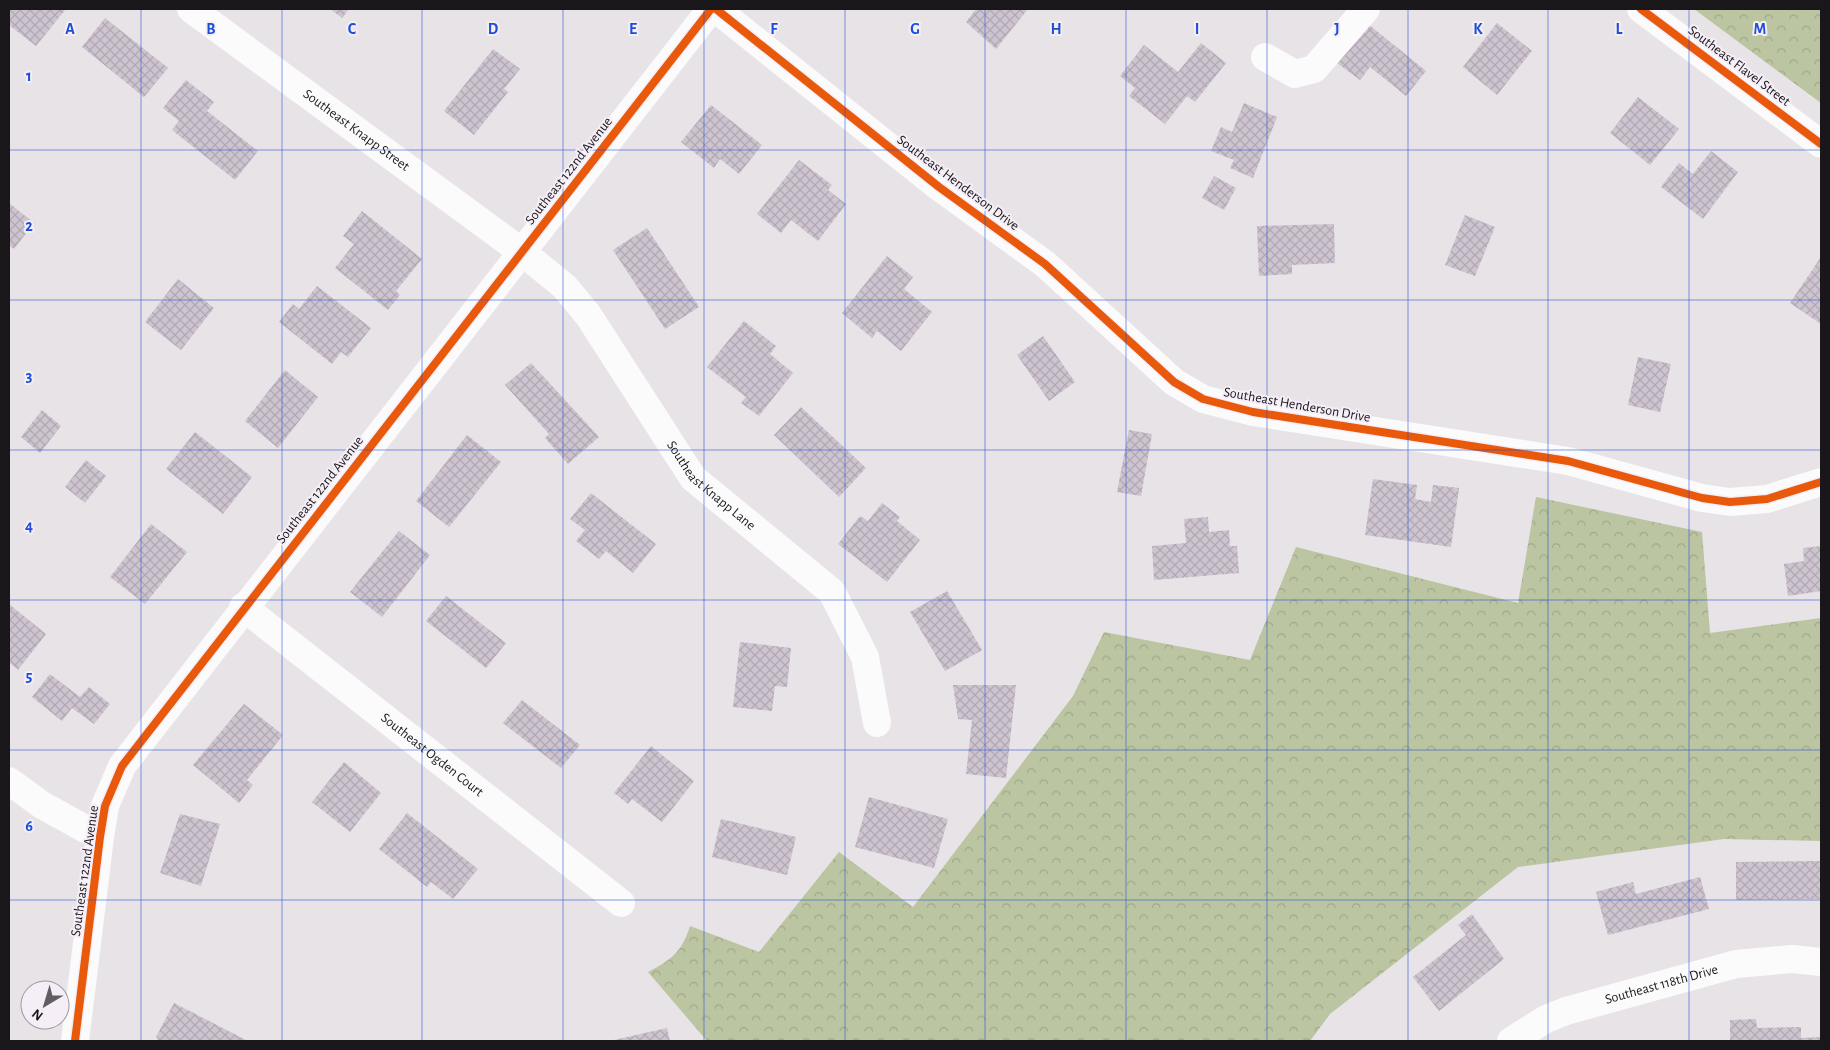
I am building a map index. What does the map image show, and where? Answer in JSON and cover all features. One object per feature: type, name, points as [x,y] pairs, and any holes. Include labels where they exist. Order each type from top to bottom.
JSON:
[{"type":"street","name":"Southeast Knapp Street","points":[[191,9],[522,252]]},
{"type":"street","name":"Southeast 122nd Avenue","points":[[76,1041],[105,806],[122,766],[711,9]]},
{"type":"street","name":"Southeast Henderson Drive","points":[[716,9],[939,188],[1045,264],[1174,382],[1203,399],[1253,412],[1568,462],[1702,498],[1730,502],[1767,499],[1821,482]]},
{"type":"street","points":[[1265,57],[1295,74],[1314,69],[1366,9]]},
{"type":"street","name":"Southeast Flavel Street","points":[[1641,9],[1821,144]]},
{"type":"street","name":"Southeast Knapp Lane","points":[[522,252],[565,287],[588,315],[693,478],[832,592],[865,657],[876,723]]},
{"type":"street","name":"Southeast Ogden Court","points":[[244,607],[621,903]]},
{"type":"street","points":[[9,781],[42,805],[100,837]]},
{"type":"street","name":"Southeast 118th Drive","points":[[1511,1041],[1546,1020],[1566,1011],[1736,964],[1792,959],[1821,962]]},
{"type":"green space","points":[[1694,9],[1821,9],[1821,103]]},
{"type":"green space","points":[[1536,497],[1702,532],[1710,633],[1821,618],[1821,841],[1724,839],[1518,867],[1330,1014],[1310,1041],[707,1041],[648,972],[675,954],[687,935],[690,926],[759,952],[839,852],[913,907],[1073,696],[1104,632],[1250,660],[1296,547],[1518,603]]},
{"type":"building","points":[[9,9],[66,9],[36,46],[9,25]]},
{"type":"building","points":[[330,9],[349,9],[342,18]]},
{"type":"building","points":[[976,9],[1028,9],[996,49],[966,22]]},
{"type":"building","points":[[105,18],[168,68],[144,97],[82,47]]},
{"type":"building","points":[[1497,23],[1532,51],[1497,95],[1463,67]]},
{"type":"building","points":[[1368,24],[1426,71],[1406,96],[1370,67],[1360,80],[1337,63]]},
{"type":"building","points":[[1201,43],[1226,63],[1195,102],[1187,96],[1165,124],[1129,96],[1135,88],[1120,76],[1144,45],[1178,72]]},
{"type":"building","points":[[493,49],[520,69],[504,89],[508,92],[474,135],[444,111]]},
{"type":"building","points":[[186,80],[214,102],[207,111],[258,151],[235,180],[172,130],[179,121],[163,108]]},
{"type":"building","points":[[1638,97],[1679,129],[1650,165],[1610,133]]},
{"type":"building","points":[[1244,103],[1277,117],[1253,178],[1230,168],[1234,160],[1211,151],[1221,127],[1232,132]]},
{"type":"building","points":[[711,105],[762,145],[739,174],[720,159],[714,168],[681,142]]},
{"type":"building","points":[[1711,151],[1738,172],[1703,219],[1661,187],[1679,163],[1693,174]]},
{"type":"building","points":[[799,160],[832,185],[828,190],[846,204],[818,241],[791,220],[781,233],[757,214]]},
{"type":"building","points":[[1214,176],[1236,188],[1224,210],[1202,198]]},
{"type":"building","points":[[9,203],[34,223],[14,249],[9,245]]},
{"type":"building","points":[[362,211],[422,259],[396,291],[400,295],[388,310],[335,268],[354,244],[343,236]]},
{"type":"building","points":[[1465,215],[1495,227],[1475,276],[1445,265]]},
{"type":"building","points":[[1334,224],[1335,263],[1292,265],[1292,274],[1259,276],[1257,226]]},
{"type":"building","points":[[647,228],[699,307],[665,329],[613,250]]},
{"type":"building","points":[[887,256],[913,277],[904,289],[932,312],[901,351],[877,331],[872,338],[842,313]]},
{"type":"building","points":[[1821,257],[1821,324],[1790,303]]},
{"type":"building","points":[[178,279],[214,308],[181,350],[145,322]]},
{"type":"building","points":[[317,286],[371,328],[348,357],[341,352],[332,364],[279,322],[293,304],[299,309]]},
{"type":"building","points":[[744,321],[776,346],[770,354],[793,373],[759,416],[741,403],[746,397],[707,367]]},
{"type":"building","points":[[1043,336],[1075,382],[1049,401],[1017,355]]},
{"type":"building","points":[[1638,357],[1671,364],[1660,412],[1628,405]]},
{"type":"building","points":[[531,363],[599,437],[568,464],[545,438],[549,434],[505,385]]},
{"type":"building","points":[[285,370],[318,397],[278,448],[245,421]]},
{"type":"building","points":[[801,407],[866,468],[839,497],[774,435]]},
{"type":"building","points":[[42,410],[61,426],[40,453],[21,437]]},
{"type":"building","points":[[1129,430],[1152,434],[1141,496],[1117,492]]},
{"type":"building","points":[[195,432],[252,477],[223,514],[166,469]]},
{"type":"building","points":[[467,435],[501,462],[449,527],[416,501]]},
{"type":"building","points":[[86,460],[106,476],[85,503],[65,487]]},
{"type":"building","points":[[1373,479],[1417,485],[1415,499],[1431,502],[1433,485],[1459,488],[1451,547],[1365,535]]},
{"type":"building","points":[[591,493],[656,544],[633,573],[606,551],[599,559],[576,541],[585,530],[570,519]]},
{"type":"building","points":[[882,503],[900,517],[897,521],[920,540],[887,582],[838,544],[860,516],[868,521]]},
{"type":"building","points":[[1208,517],[1209,532],[1229,530],[1230,546],[1237,546],[1239,573],[1154,580],[1152,546],[1186,543],[1184,519]]},
{"type":"building","points":[[151,524],[187,552],[145,604],[110,577]]},
{"type":"building","points":[[399,531],[430,555],[382,617],[350,592]]},
{"type":"building","points":[[1821,546],[1821,591],[1788,596],[1784,564],[1804,561],[1803,548]]},
{"type":"building","points":[[947,591],[982,650],[945,671],[910,612]]},
{"type":"building","points":[[446,596],[506,643],[486,668],[426,621]]},
{"type":"building","points":[[9,604],[46,634],[18,670],[9,662]]},
{"type":"building","points":[[740,642],[791,648],[787,687],[775,686],[772,711],[733,707]]},
{"type":"building","points":[[50,674],[80,697],[89,687],[110,704],[94,724],[72,708],[62,721],[32,697]]},
{"type":"building","points":[[953,685],[1016,685],[1006,778],[966,774],[972,720],[958,719]]},
{"type":"building","points":[[522,700],[580,745],[561,768],[503,723]]},
{"type":"building","points":[[244,704],[283,735],[247,780],[253,785],[239,803],[193,765]]},
{"type":"building","points":[[651,746],[694,781],[662,822],[632,799],[628,804],[614,793]]},
{"type":"building","points":[[344,762],[381,793],[350,832],[312,802]]},
{"type":"building","points":[[869,797],[948,819],[934,868],[855,847]]},
{"type":"building","points":[[407,813],[478,869],[453,899],[431,882],[427,887],[379,849]]},
{"type":"building","points":[[180,814],[220,824],[201,886],[160,873]]},
{"type":"building","points":[[721,819],[796,837],[787,875],[712,857]]},
{"type":"building","points":[[1820,861],[1820,899],[1736,900],[1736,862]]},
{"type":"building","points":[[1700,877],[1709,909],[1608,935],[1596,892],[1633,882],[1636,894]]},
{"type":"building","points":[[1472,914],[1504,959],[1439,1011],[1413,977],[1466,935],[1458,925]]},
{"type":"building","points":[[174,1003],[248,1041],[157,1041],[156,1037]]},
{"type":"building","points":[[1756,1019],[1757,1028],[1801,1027],[1801,1038],[1821,1037],[1821,1041],[1730,1041],[1730,1020]]},
{"type":"building","points":[[667,1028],[670,1041],[614,1041],[614,1040]]},
{"type":"cycle path","points":[[75,1041],[105,806],[122,766],[711,9]]},
{"type":"cycle path","points":[[716,9],[939,187],[1045,264],[1174,382],[1203,399],[1253,412],[1568,461],[1702,498],[1730,502],[1767,499],[1821,482]]},
{"type":"cycle path","points":[[1641,9],[1821,144]]}]
